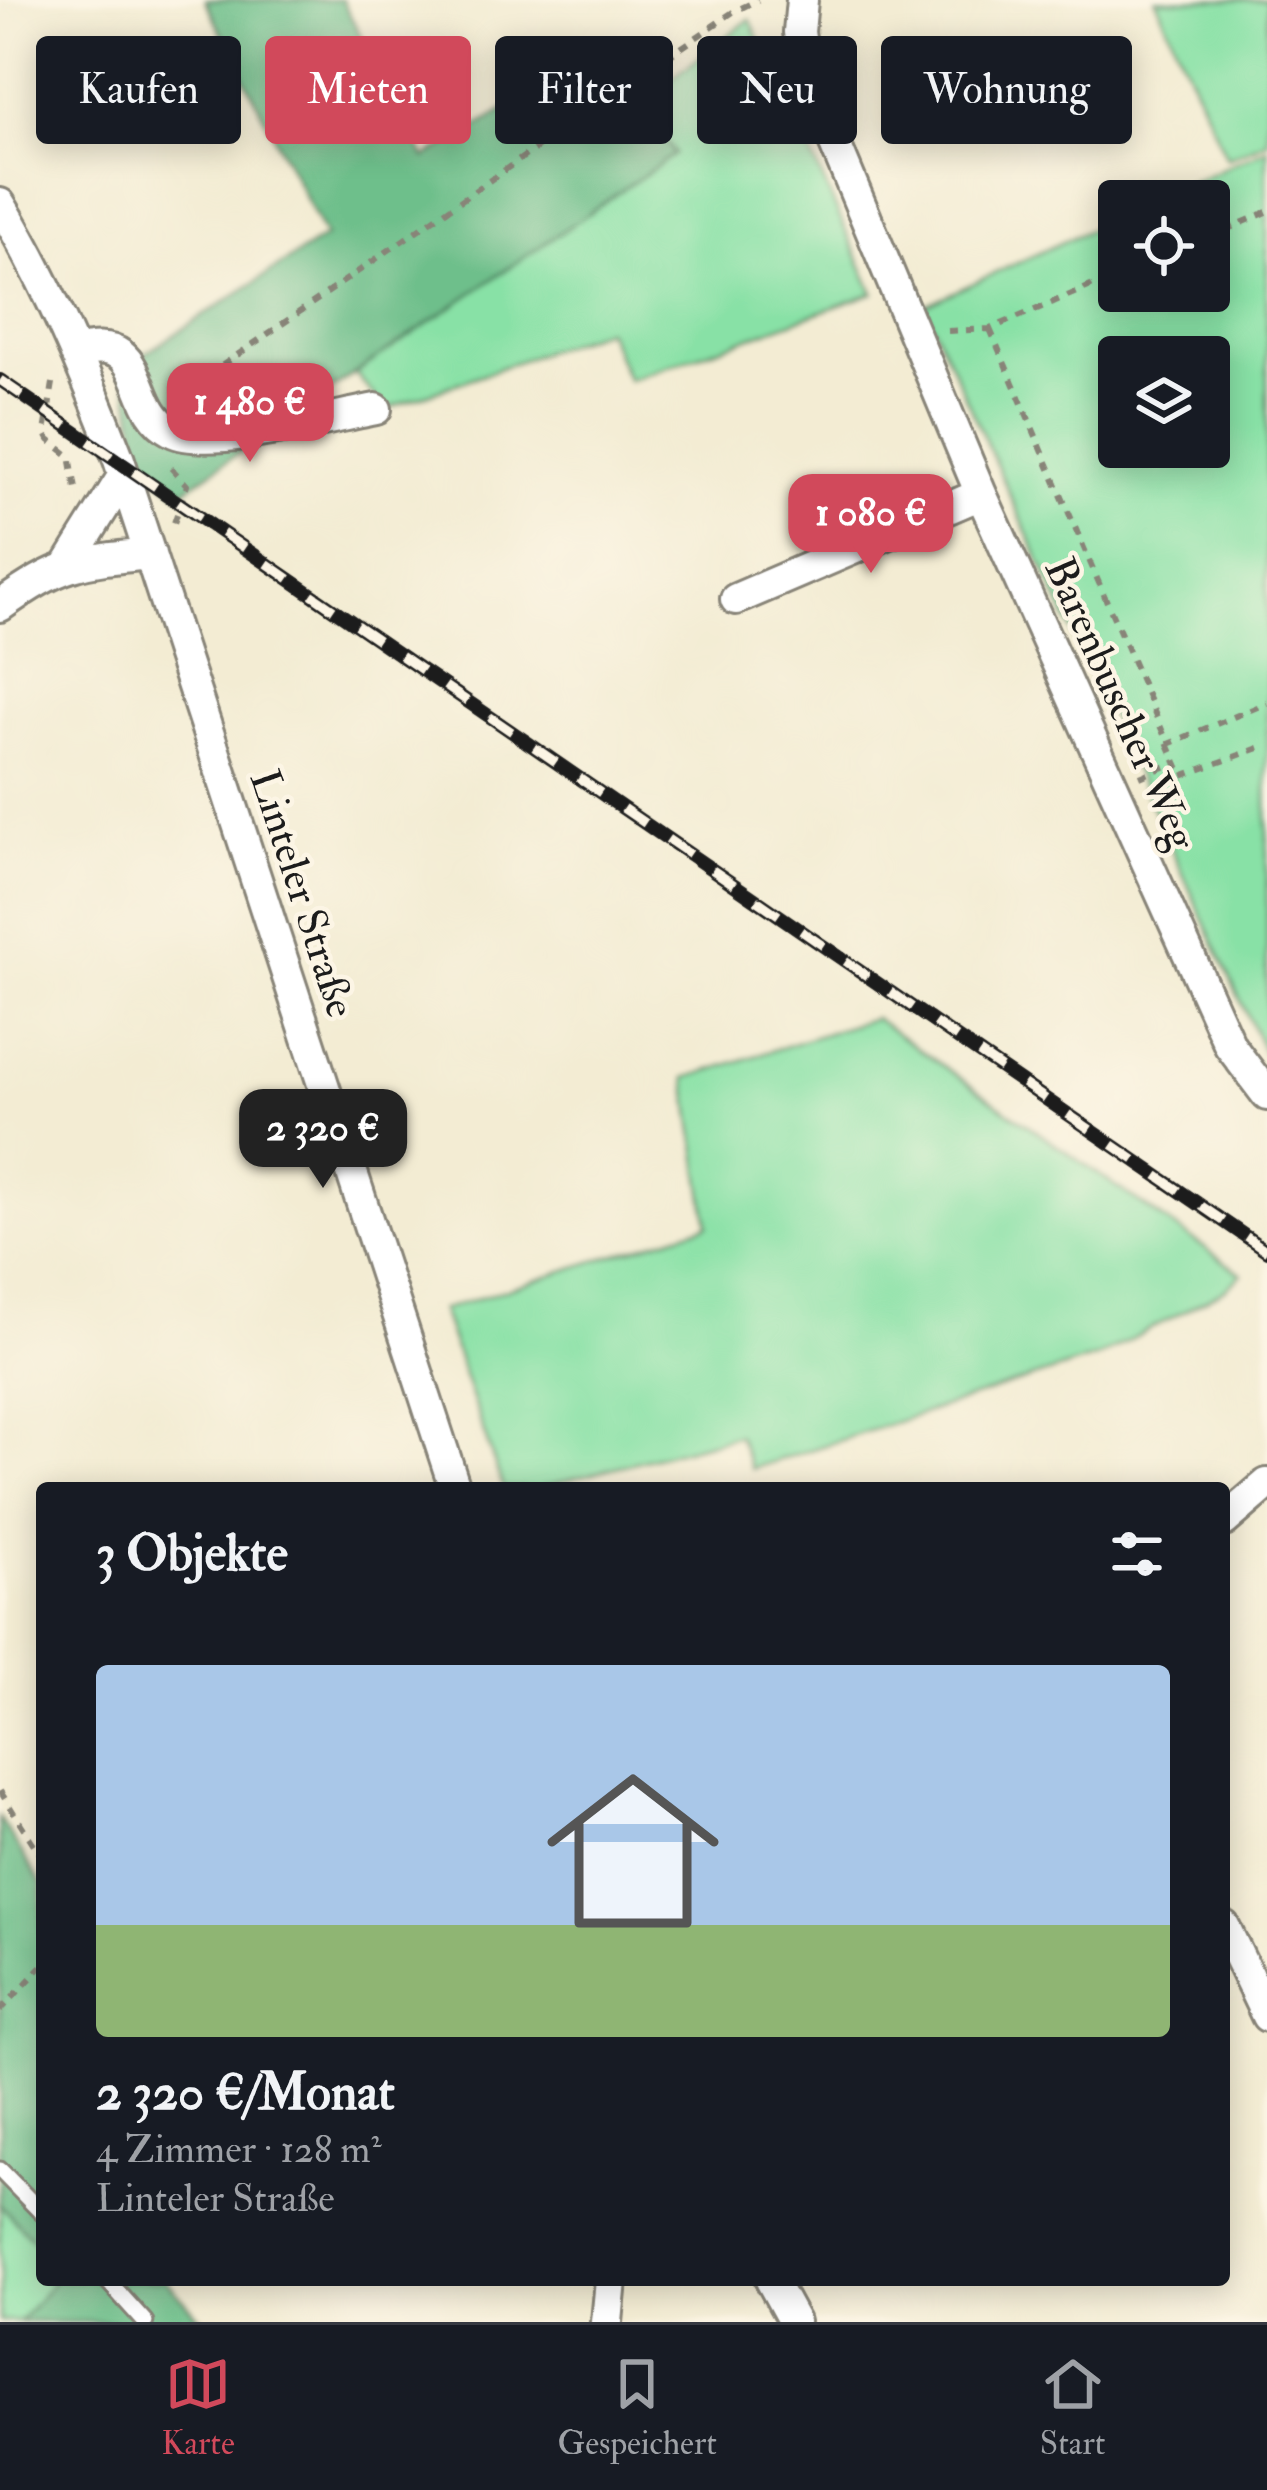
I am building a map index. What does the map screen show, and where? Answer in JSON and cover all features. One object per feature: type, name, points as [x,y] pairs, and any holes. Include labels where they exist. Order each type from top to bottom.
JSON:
[{"type":"street","name":"Barenbuscher Weg","points":[[802,0],[799,32],[805,72],[981,494],[1230,1046],[1267,1095]]},
{"type":"street","name":"Linteler Straße","points":[[0,204],[77,352],[122,468],[453,1482]]},
{"type":"street","points":[[77,352],[112,349],[127,359],[154,413],[169,430],[191,437],[226,436],[376,410]]},
{"type":"street","points":[[69,563],[122,468]]},
{"type":"street","points":[[736,599],[981,494]]},
{"type":"street","points":[[0,606],[69,563],[150,554]]},
{"type":"street","points":[[1230,1517],[1267,1484]]},
{"type":"street","points":[[1230,1939],[1267,2016]]},
{"type":"street","points":[[607,2322],[610,2286]]},
{"type":"street","points":[[774,2286],[794,2322]]},
{"type":"lane","points":[[0,2170],[36,2207]]},
{"type":"lane","points":[[112,2286],[145,2322]]},
{"type":"path","points":[[150,554],[170,534],[187,485],[154,451],[154,413],[733,12],[758,0]]},
{"type":"path","points":[[1230,227],[1267,212]]},
{"type":"path","points":[[1098,283],[989,328],[1182,776],[1267,745]]},
{"type":"path","points":[[77,352],[53,377],[45,432],[70,456],[79,503]]},
{"type":"path","points":[[1168,744],[1267,703]]},
{"type":"path","points":[[0,1791],[36,1848]]},
{"type":"path","points":[[0,2012],[36,1973]]},
{"type":"green space","points":[[205,0],[342,0],[361,36],[265,36],[265,118],[241,71],[241,36],[223,36]]},
{"type":"green space","points":[[1156,0],[1267,0],[1267,141],[1227,158]]},
{"type":"green space","points":[[750,19],[758,36],[728,36]]},
{"type":"green space","points":[[697,59],[697,144],[807,144],[874,293],[628,380],[606,329],[385,410],[355,373],[674,154],[667,144],[673,144],[673,77]]},
{"type":"green space","points":[[495,116],[495,144],[668,144],[675,154],[179,494],[142,464],[124,367],[325,237],[278,144],[418,144],[425,158],[448,144],[471,144],[471,131]]},
{"type":"green space","points":[[1267,148],[1267,1059],[924,306],[1098,226],[1098,312],[1230,312],[1230,180],[1197,180]]},
{"type":"green space","points":[[874,1018],[1242,1274],[1225,1289],[1098,1357],[751,1469],[738,1435],[560,1482],[501,1482],[441,1310],[708,1225],[686,1078]]},
{"type":"green space","points":[[0,1819],[36,1876],[36,2243],[0,2205]]},
{"type":"green space","points":[[0,2205],[36,2243],[36,2286],[50,2286],[19,2322],[0,2322]]},
{"type":"green space","points":[[50,2286],[171,2286],[204,2322],[19,2322]]},
{"type":"railway","points":[[0,380],[1267,1251]]}]
